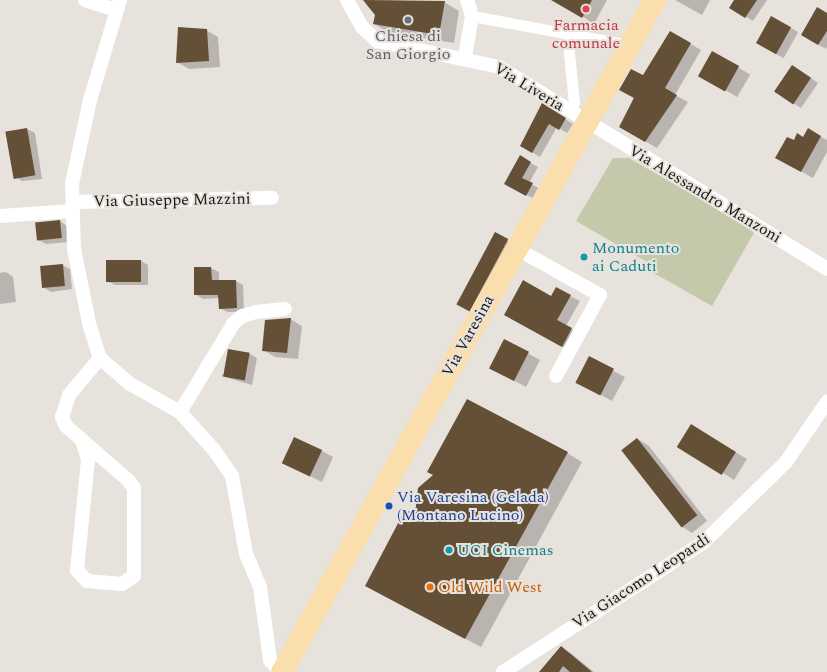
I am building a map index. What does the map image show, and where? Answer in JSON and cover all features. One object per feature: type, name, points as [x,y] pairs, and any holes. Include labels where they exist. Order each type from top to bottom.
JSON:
[{"type":"main road","name":"Via Varesina","points":[[281,672],[655,0]]},
{"type":"street","name":"Via Giuseppe Mazzini","points":[[85,0],[118,5],[86,122],[72,184],[79,279],[100,358]]},
{"type":"street","name":"Via Liveria","points":[[348,0],[362,27],[377,41],[465,57],[499,67],[587,123]]},
{"type":"street","points":[[465,57],[472,16],[467,0]]},
{"type":"street","points":[[472,16],[630,46]]},
{"type":"street","points":[[567,33],[574,103]]},
{"type":"street","name":"Via Alessandro Manzoni","points":[[587,123],[826,266]]},
{"type":"street","name":"Via Giuseppe Mazzini","points":[[0,216],[73,206],[272,198]]},
{"type":"street","points":[[516,249],[600,295],[556,376]]},
{"type":"street","points":[[180,412],[233,324],[242,316],[285,309]]},
{"type":"street","points":[[82,440],[88,460],[77,570],[87,580],[122,584],[134,576],[134,488],[82,440],[66,426],[63,408],[100,358],[130,384],[180,412],[214,450],[232,476],[246,554],[260,587],[270,660],[281,672]]},
{"type":"street","name":"Via Giacomo Leopardi","points":[[503,672],[704,542],[786,462],[827,402]]},
{"type":"green space","points":[[613,158],[629,158],[755,231],[712,306],[652,272],[654,266],[576,221]]},
{"type":"building","name":"Chiesa di San Giorgio","points":[[363,0],[445,1],[439,35],[373,24],[375,15]]},
{"type":"building","points":[[551,0],[592,0],[582,18]]},
{"type":"building","points":[[734,0],[757,0],[745,18],[729,8]]},
{"type":"building","points":[[817,7],[827,13],[827,31],[818,45],[801,35]]},
{"type":"building","points":[[771,16],[791,27],[776,54],[756,43]]},
{"type":"building","points":[[178,27],[207,29],[209,61],[176,63]]},
{"type":"building","points":[[670,31],[691,43],[665,88],[677,95],[645,142],[619,127],[634,98],[619,90],[631,69],[643,75]]},
{"type":"building","points":[[712,51],[739,66],[725,91],[698,76]]},
{"type":"building","points":[[792,65],[811,78],[793,104],[774,92]]},
{"type":"building","points":[[542,103],[566,118],[559,130],[549,124],[532,153],[520,146]]},
{"type":"building","points":[[27,128],[35,175],[14,179],[5,132]]},
{"type":"building","points":[[808,128],[821,136],[801,172],[775,158],[787,137],[794,140],[797,133],[803,137]]},
{"type":"building","points":[[520,155],[531,162],[522,178],[533,183],[526,196],[504,184]]},
{"type":"building","points":[[60,220],[62,238],[37,241],[35,223]]},
{"type":"building","points":[[495,232],[508,239],[470,311],[457,304]]},
{"type":"building","points":[[106,260],[141,260],[141,282],[106,282]]},
{"type":"building","points":[[63,264],[65,286],[42,288],[40,266]]},
{"type":"building","points":[[194,267],[211,267],[212,280],[236,280],[237,308],[219,309],[218,295],[194,295]]},
{"type":"building","points":[[523,280],[551,296],[556,287],[571,295],[557,320],[572,328],[562,347],[504,315]]},
{"type":"building","points":[[291,318],[287,353],[262,351],[265,320]]},
{"type":"building","points":[[504,339],[529,352],[514,381],[489,368]]},
{"type":"building","points":[[228,349],[250,353],[245,380],[223,377]]},
{"type":"building","points":[[589,356],[614,369],[600,395],[575,383]]},
{"type":"building","name":"UCI Cinemas","points":[[467,399],[568,452],[465,639],[365,586],[405,510],[415,514],[418,488],[433,475],[427,472]]},
{"type":"building","points":[[691,424],[736,452],[722,475],[677,447]]},
{"type":"building","points":[[294,437],[322,450],[310,476],[282,463]]},
{"type":"building","points":[[637,438],[697,515],[682,528],[621,450]]},
{"type":"building","points":[[561,646],[592,672],[570,672],[563,666],[559,672],[539,672]]},
{"type":"place","name":"Farmacia comunale","points":[[586,9]]},
{"type":"place","name":"Chiesa di San Giorgio","points":[[408,20]]},
{"type":"place","name":"Monumento ai Caduti","points":[[584,257]]},
{"type":"place","name":"Via Varesina (Gelada) (Montano Lucino)","points":[[389,506]]},
{"type":"place","name":"UCI Cinemas","points":[[449,550]]},
{"type":"place","name":"Old Wild West","points":[[430,587]]}]
